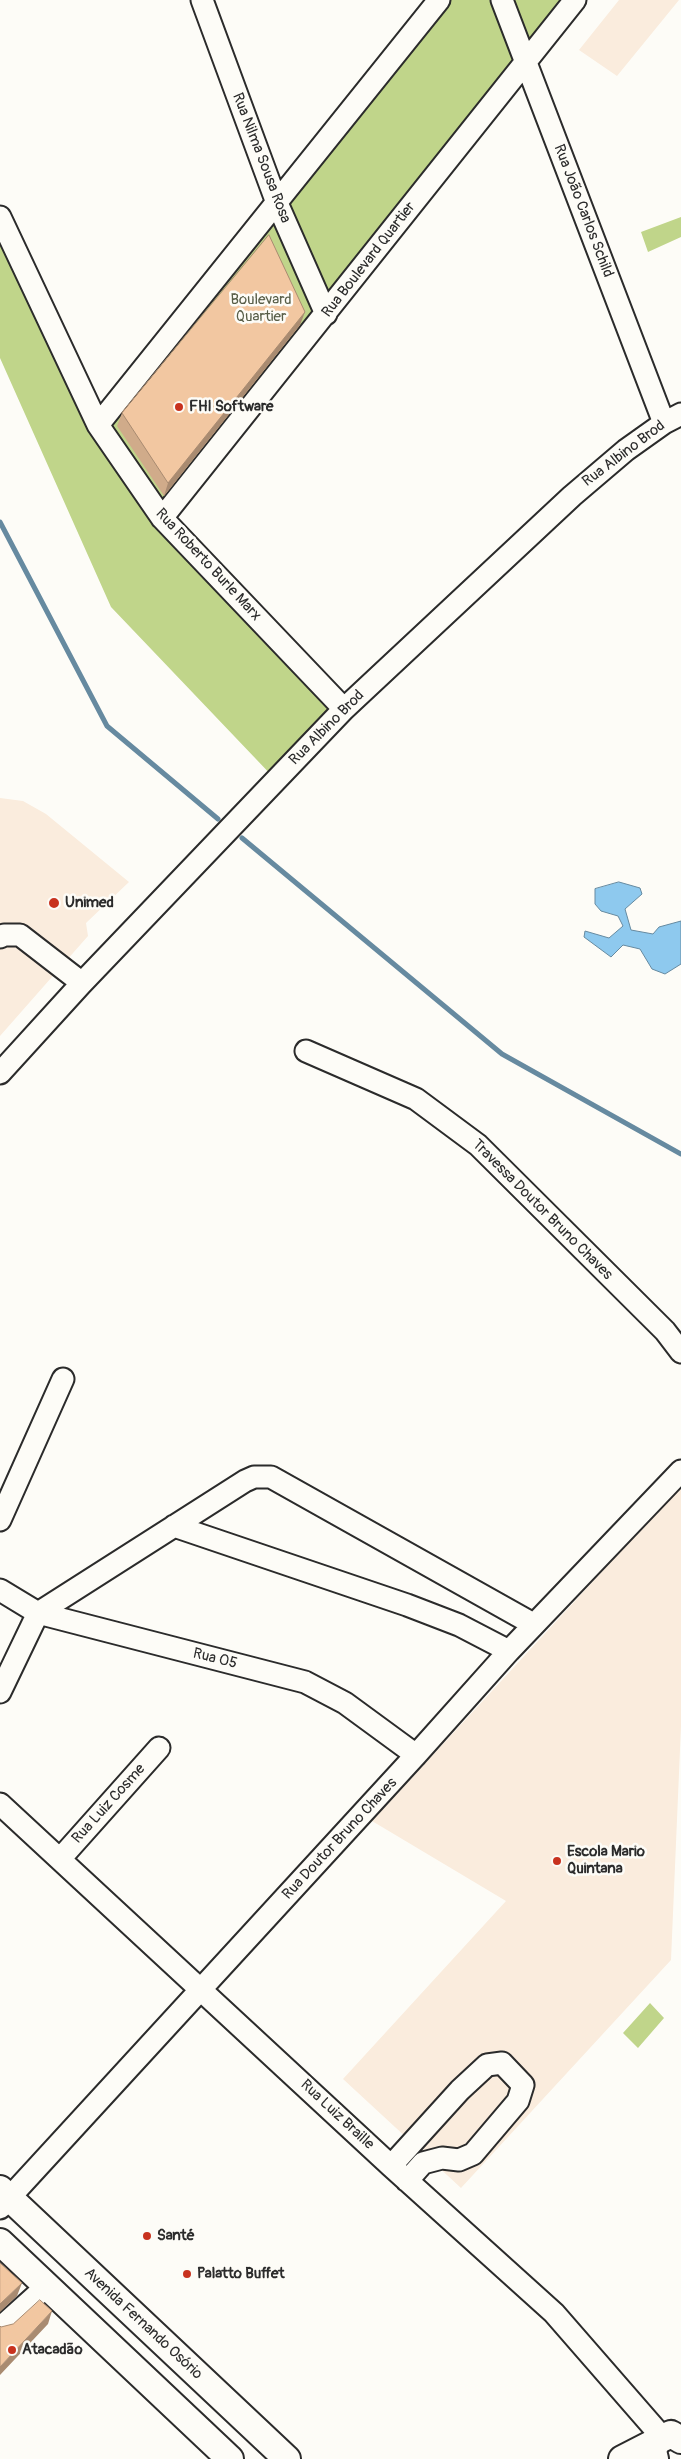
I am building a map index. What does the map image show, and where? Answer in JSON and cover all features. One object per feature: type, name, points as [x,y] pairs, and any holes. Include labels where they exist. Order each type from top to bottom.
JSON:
[{"type":"main road","name":"Avenida Fernando Osório","points":[[3,2198],[287,2459]]},
{"type":"main road","points":[[0,2242],[48,2285],[230,2459]]},
{"type":"main road","points":[[622,2459],[668,2440]]},
{"type":"street","name":"Rua Nilma Sousa Rosa","points":[[202,0],[277,203],[326,314]]},
{"type":"street","points":[[98,425],[438,0]]},
{"type":"street","name":"Rua João Carlos Schild","points":[[502,0],[525,62],[672,418]]},
{"type":"street","name":"Rua Boulevard Quartier","points":[[162,518],[575,0]]},
{"type":"street","name":"Rua Roberto Burle Marx","points":[[0,217],[98,425],[162,518],[344,709]]},
{"type":"street","name":"Rua Albino Brod","points":[[0,1073],[82,983],[344,709],[572,496],[619,456],[672,418]]},
{"type":"street","points":[[0,937],[4,935],[20,935],[82,983]]},
{"type":"street","name":"Travessa Doutor Bruno Chaves","points":[[306,1051],[416,1099],[478,1144],[665,1331],[681,1352]]},
{"type":"street","points":[[0,1520],[64,1379]]},
{"type":"street","name":"Rua Doutor Bruno Chaves","points":[[3,2198],[202,1989],[416,1755],[508,1650],[681,1471]]},
{"type":"street","points":[[0,1692],[38,1614],[245,1481],[254,1478],[272,1477],[533,1624]]},
{"type":"street","points":[[174,1526],[407,1605],[459,1625],[508,1650]]},
{"type":"street","name":"Rua 05","points":[[0,1590],[38,1614],[306,1682],[345,1704],[416,1755]]},
{"type":"street","name":"Rua Luiz Cosme","points":[[60,1859],[158,1748]]},
{"type":"street","name":"Rua Luiz Braille","points":[[0,1804],[202,1989],[407,2181],[554,2313],[668,2440]]},
{"type":"street","points":[[391,2166],[460,2090],[487,2065],[502,2063],[523,2085],[518,2101],[473,2154],[459,2160],[442,2158],[423,2163],[407,2181]]},
{"type":"street","points":[[0,2328],[48,2285]]},
{"type":"shaded area","points":[[619,0],[679,0],[617,76],[579,50]]},
{"type":"shaded area","name":"Unimed","points":[[0,798],[23,801],[46,814],[129,882],[86,923],[88,936],[0,1036]]},
{"type":"shaded area","name":"Escola Mario Quintana","points":[[681,1486],[681,1726],[671,1960],[461,2188],[343,2079],[506,1901],[372,1821]]},
{"type":"green space","name":"Boulevard Quartier","points":[[439,0],[575,0],[162,518],[344,709],[276,780],[111,607],[0,358],[0,217],[98,424]]},
{"type":"green space","points":[[681,217],[681,237],[648,252],[641,232]]},
{"type":"green space","points":[[650,2003],[664,2018],[638,2048],[623,2033]]},
{"type":"water","points":[[619,882],[640,888],[642,894],[625,909],[631,930],[653,934],[659,927],[681,921],[681,964],[665,974],[652,969],[640,949],[623,945],[611,957],[584,937],[585,931],[609,938],[623,926],[618,916],[601,911],[595,904],[595,889]]},
{"type":"building","points":[[269,235],[305,312],[168,483],[122,413]]},
{"type":"building","points":[[0,2263],[22,2283],[0,2304]]},
{"type":"building","points":[[40,2300],[52,2311],[0,2367],[0,2326],[13,2324]]},
{"type":"waterway","points":[[0,522],[107,726],[218,819]]},
{"type":"waterway","points":[[242,838],[502,1054],[681,1154]]},
{"type":"place","name":"FHI Software","points":[[179,407]]},
{"type":"place","name":"Unimed","points":[[54,903]]},
{"type":"place","name":"Escola Mario Quintana","points":[[557,1861]]},
{"type":"place","name":"Santé","points":[[147,2236]]},
{"type":"place","name":"Palatto Buffet","points":[[187,2274]]},
{"type":"place","name":"Atacadão","points":[[12,2350]]}]
